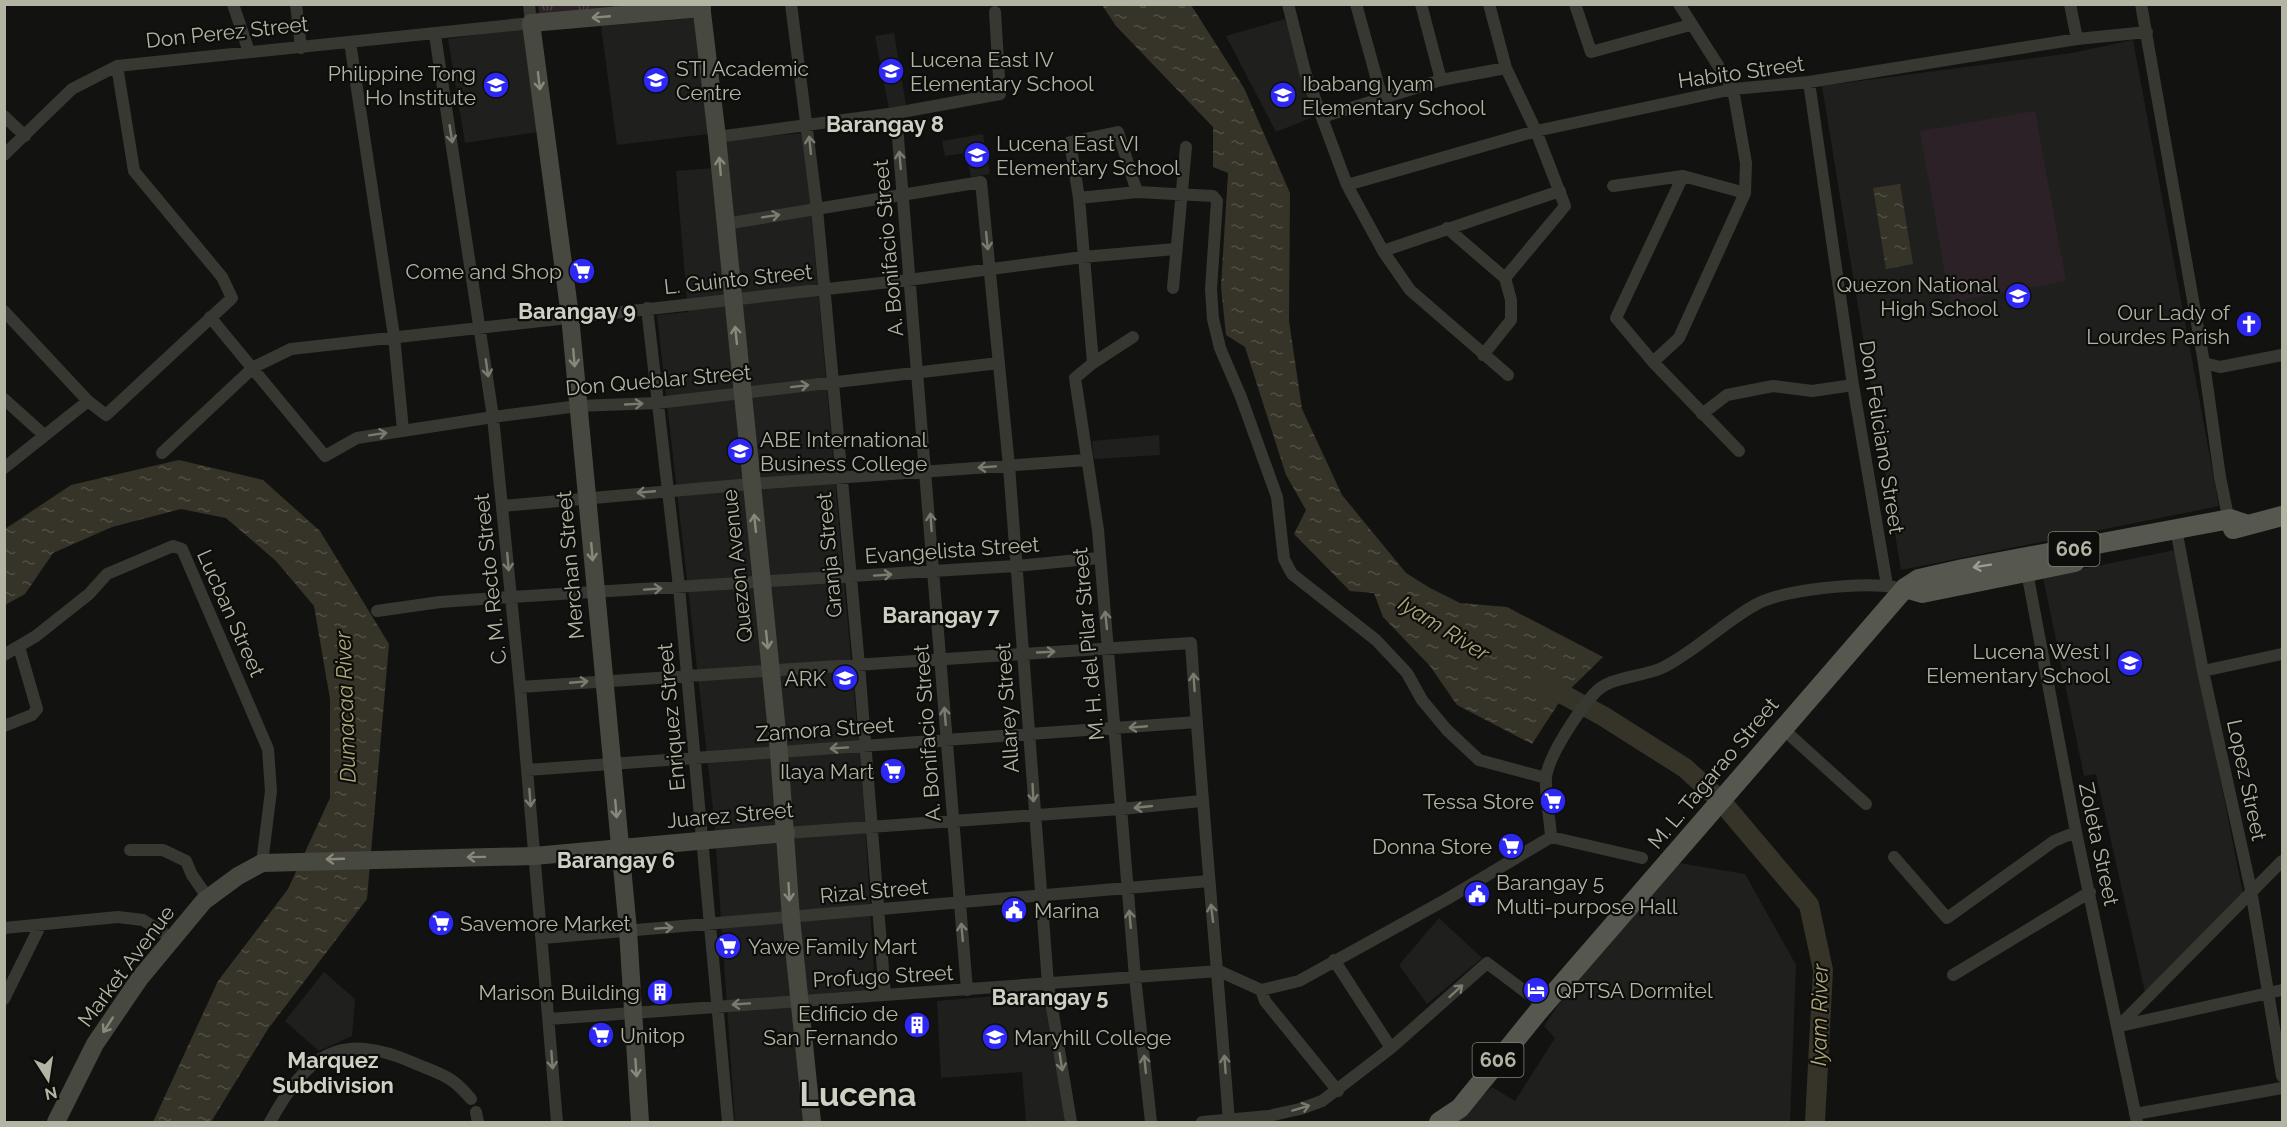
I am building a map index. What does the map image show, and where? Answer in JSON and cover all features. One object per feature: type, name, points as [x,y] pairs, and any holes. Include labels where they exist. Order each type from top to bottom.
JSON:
[{"type":"main road","name":"Don Perez Street","points":[[531,23],[701,6]]},
{"type":"main road","name":"Quezon Avenue","points":[[701,6],[717,137],[779,752],[791,918],[812,1122]]},
{"type":"main road","name":"Merchan Street","points":[[531,23],[570,316],[628,930],[640,1122]]},
{"type":"main road","name":"M. L. Tagarao Street","points":[[1439,1122],[1460,1108],[1544,1005],[1749,768],[1896,587],[1936,575],[2283,516]]},
{"type":"main road","name":"M. L. Tagarao Street","points":[[1896,587],[1922,593],[2027,572],[2178,535]]},
{"type":"main road","name":"Juarez Street","points":[[262,863],[383,858],[534,856],[786,833]]},
{"type":"main road","name":"Market Avenue","points":[[56,1122],[101,1035],[141,978],[208,898],[238,876],[262,863]]},
{"type":"street","points":[[233,4],[249,52]]},
{"type":"street","points":[[296,4],[301,48]]},
{"type":"street","name":"Merchan Street","points":[[529,4],[531,23]]},
{"type":"street","name":"Granja Street","points":[[791,4],[818,209],[859,665],[876,910],[885,995]]},
{"type":"street","points":[[1288,4],[1305,72],[1347,185],[1383,251],[1410,290],[1508,375]]},
{"type":"street","points":[[1356,4],[1382,98]]},
{"type":"street","points":[[1421,4],[1441,80]]},
{"type":"street","points":[[1489,4],[1506,68],[1536,131],[1565,206],[1505,278]]},
{"type":"street","points":[[1575,4],[1591,52],[1690,25]]},
{"type":"street","points":[[1653,362],[1680,338],[1745,193],[1746,163],[1733,89],[1690,25],[1679,4]]},
{"type":"street","points":[[2070,4],[2077,39]]},
{"type":"street","points":[[2141,4],[2204,363],[2220,477],[2235,524]]},
{"type":"street","points":[[717,137],[896,113],[1000,94],[995,12]]},
{"type":"street","name":"Don Perez Street","points":[[4,155],[72,89],[117,66],[531,23]]},
{"type":"street","name":"Habito Street","points":[[1347,185],[1536,131],[1733,89],[1809,82],[2077,39],[2147,32]]},
{"type":"street","name":"C. M. Recto Street","points":[[435,34],[494,417],[543,938],[557,1122]]},
{"type":"street","points":[[350,42],[394,336],[403,430]]},
{"type":"street","points":[[5,311],[88,401],[106,415],[232,298],[222,276],[134,171],[117,66]]},
{"type":"street","points":[[1322,117],[1441,80],[1506,68]]},
{"type":"street","name":"Don Feliciano Street","points":[[1809,82],[1853,385],[1896,587]]},
{"type":"street","name":"A. Bonifacio Street","points":[[896,113],[908,280],[919,372],[967,990]]},
{"type":"street","points":[[4,116],[25,136]]},
{"type":"street","points":[[1133,337],[1093,363],[1079,198],[1070,142],[1118,132],[1137,192]]},
{"type":"street","points":[[1173,288],[1186,147]]},
{"type":"street","points":[[1613,186],[1683,176],[1745,193]]},
{"type":"street","points":[[1683,176],[1616,318],[1653,362],[1739,451]]},
{"type":"street","name":"Allarey Street","points":[[903,195],[981,183],[1009,466],[1048,984],[1071,1122]]},
{"type":"street","points":[[1383,251],[1560,191]]},
{"type":"street","points":[[1079,198],[1137,192],[1213,196],[1217,201],[1210,289],[1213,319],[1220,348],[1242,397],[1277,496],[1284,559],[1292,574],[1376,640],[1407,673],[1422,700],[1446,730],[1479,760],[1546,778]]},
{"type":"street","points":[[725,224],[903,195]]},
{"type":"street","points":[[1447,228],[1505,278],[1511,300],[1511,320],[1483,355]]},
{"type":"street","name":"L. Guinto Street","points":[[162,453],[254,367],[291,349],[908,280],[1083,257],[1175,249]]},
{"type":"street","name":"Enriquez Street","points":[[647,308],[679,587],[728,1122]]},
{"type":"street","points":[[210,317],[254,367]]},
{"type":"street","points":[[2204,363],[2220,367],[2283,355]]},
{"type":"street","name":"Don Queblar Street","points":[[254,367],[325,456],[357,438],[494,417],[578,406],[657,403],[999,363]]},
{"type":"street","name":"M. H. del Pilar Street","points":[[1093,363],[1075,378],[1100,558],[1135,977],[1151,1122]]},
{"type":"street","points":[[1702,414],[1727,395],[1773,386],[1812,391],[1853,385]]},
{"type":"street","points":[[4,399],[44,435]]},
{"type":"street","points":[[4,468],[88,401]]},
{"type":"street","points":[[503,506],[668,490],[1088,460]]},
{"type":"street","name":"Lopez Street","points":[[2178,535],[2203,670],[2251,890],[2283,1076]]},
{"type":"street","name":"Lucban Street","points":[[4,655],[19,647],[89,594],[107,574],[174,546],[182,549],[268,749],[271,791],[262,863]]},
{"type":"street","name":"Evangelista Street","points":[[377,611],[440,602],[934,572],[1100,558]]},
{"type":"street","name":"Zoleta Street","points":[[2027,572],[2076,832],[2136,1118]]},
{"type":"street","points":[[1551,837],[1546,778],[1549,766],[1564,736],[1592,696],[1611,683],[1663,667],[1692,650],[1756,604],[1802,591],[1896,587]]},
{"type":"street","points":[[520,687],[604,680],[687,678],[1191,643],[1201,801],[1219,971],[1229,1121]]},
{"type":"street","points":[[4,726],[32,715],[36,709],[19,647]]},
{"type":"street","points":[[2203,670],[2283,654]]},
{"type":"street","name":"Zamora Street","points":[[527,770],[613,766],[1197,722]]},
{"type":"street","points":[[1782,728],[1866,804]]},
{"type":"street","name":"Juarez Street","points":[[786,833],[1121,809],[1201,801]]},
{"type":"street","points":[[1893,857],[1947,918],[2054,841],[2076,832]]},
{"type":"street","points":[[1219,971],[1261,990],[1299,981],[1447,899],[1551,837],[1642,858]]},
{"type":"street","points":[[130,850],[163,850],[186,861],[192,875],[208,898]]},
{"type":"street","points":[[2118,1027],[2251,890],[2283,861]]},
{"type":"street","name":"Rizal Street","points":[[543,938],[1209,881]]},
{"type":"street","points":[[1953,975],[2090,892]]},
{"type":"street","points":[[4,928],[118,917],[143,920],[173,939]]},
{"type":"street","points":[[4,999],[40,926]]},
{"type":"street","points":[[1335,960],[1391,1048]]},
{"type":"street","points":[[1202,1122],[1229,1121],[1300,1109],[1322,1101],[1338,1091],[1391,1048],[1487,963],[1544,1005]]},
{"type":"street","name":"Profugo Street","points":[[549,1019],[1219,971]]},
{"type":"street","points":[[1261,990],[1265,1001],[1338,1091]]},
{"type":"street","points":[[2118,1027],[2283,990]]},
{"type":"street","points":[[270,1122],[283,1098],[325,1056],[337,1049],[359,1046],[404,1058],[455,1080],[471,1099]]},
{"type":"street","points":[[2136,1118],[2283,1088]]},
{"type":"shaded area","name":"STI Academic Centre","points":[[696,18],[708,134],[617,145],[601,26]]},
{"type":"shaded area","name":"Ibabang Iyam Elementary School","points":[[1285,19],[1316,116],[1276,132],[1226,36]]},
{"type":"shaded area","name":"Philippine Tong Ho Institute","points":[[526,27],[543,131],[465,143],[448,39]]},
{"type":"shaded area","name":"Lucena East IV Elementary School","points":[[894,33],[906,105],[889,109],[875,36]]},
{"type":"shaded area","name":"Quezon National High School","points":[[2133,40],[2219,506],[1901,570],[1822,86],[2072,53]]},
{"type":"shaded area","points":[[804,133],[864,805],[875,990],[797,995],[809,1122],[735,1122],[714,818],[657,315],[688,312],[676,171],[714,168],[712,141]]},
{"type":"shaded area","name":"Lucena East VI Elementary School","points":[[983,134],[990,174],[971,177],[966,153],[945,156],[942,141]]},
{"type":"shaded area","points":[[1159,435],[1160,455],[1094,459],[1092,441]]},
{"type":"shaded area","points":[[2175,550],[2243,894],[2145,992],[2096,774],[2084,776],[2043,577]]},
{"type":"shaded area","points":[[1679,863],[1745,874],[1796,965],[1790,1122],[1455,1122],[1492,1087],[1515,1101],[1555,1038],[1544,1026],[1561,1001]]},
{"type":"shaded area","points":[[1439,918],[1482,958],[1427,1004],[1399,965]]},
{"type":"shaded area","points":[[324,972],[355,999],[352,1036],[319,1051],[285,1021]]},
{"type":"shaded area","name":"Maryhill College","points":[[1043,992],[1065,1122],[1026,1122],[1022,1072],[941,1078],[937,1001]]},
{"type":"green space","points":[[538,4],[676,5],[539,17]]},
{"type":"green space","points":[[2035,111],[2066,281],[1950,302],[1920,131]]},
{"type":"water","points":[[1102,5],[1191,5],[1244,88],[1290,193],[1289,321],[1302,409],[1342,495],[1406,573],[1430,588],[1460,603],[1507,607],[1603,657],[1564,695],[1532,744],[1457,705],[1430,666],[1383,617],[1374,593],[1350,591],[1294,534],[1306,510],[1286,475],[1245,347],[1226,335],[1221,287],[1228,173],[1213,167],[1213,127],[1116,26]]},
{"type":"water","points":[[1900,184],[1913,264],[1886,269],[1873,188]]},
{"type":"water","name":"Dumacaa River","points":[[179,460],[263,480],[320,531],[389,644],[367,899],[268,1029],[211,1122],[153,1122],[218,981],[288,889],[330,798],[330,699],[314,606],[276,561],[226,518],[181,509],[112,527],[53,553],[25,594],[5,605],[5,529],[71,485]]},
{"type":"waterway","name":"Iyam River","points":[[1540,682],[1603,716],[1685,768],[1721,801],[1809,905],[1823,970],[1815,1122]]},
{"type":"place","name":"Lucena East IV Elementary School","points":[[891,71]]},
{"type":"place","name":"STI Academic Centre","points":[[656,80]]},
{"type":"place","name":"Philippine Tong Ho Institute","points":[[496,85]]},
{"type":"place","name":"Ibabang Iyam Elementary School","points":[[1283,95]]},
{"type":"place","name":"Lucena East VI Elementary School","points":[[977,155]]},
{"type":"place","name":"Come and Shop","points":[[582,271]]},
{"type":"place","name":"Quezon National High School","points":[[2018,296]]},
{"type":"place","name":"Our Lady of Lourdes Parish","points":[[2249,324]]},
{"type":"place","name":"ABE International Business College","points":[[740,451]]},
{"type":"place","name":"Lucena West I Elementary School","points":[[2130,663]]},
{"type":"place","name":"ARK","points":[[845,678]]},
{"type":"place","name":"Ilaya Mart","points":[[893,771]]},
{"type":"place","name":"Tessa Store","points":[[1553,801]]},
{"type":"place","name":"Donna Store","points":[[1511,846]]},
{"type":"place","name":"Barangay 5 Multi-purpose Hall","points":[[1477,894]]},
{"type":"place","name":"Marina","points":[[1014,910]]},
{"type":"place","name":"Savemore Market","points":[[441,923]]},
{"type":"place","name":"Yawe Family Mart","points":[[728,946]]},
{"type":"place","name":"QPTSA Dormitel","points":[[1536,990]]},
{"type":"place","name":"Marison Building","points":[[660,992]]},
{"type":"place","name":"Edificio de San Fernando","points":[[917,1025]]},
{"type":"place","name":"Unitop","points":[[601,1035]]},
{"type":"place","name":"Maryhill College","points":[[995,1037]]},
{"type":"district","name":"Barangay 8","points":[[885,124]]},
{"type":"district","name":"Barangay 9","points":[[577,311]]},
{"type":"district","name":"Barangay 7","points":[[941,615]]},
{"type":"district","name":"Barangay 6","points":[[616,860]]},
{"type":"district","name":"Barangay 5","points":[[1050,997]]},
{"type":"district","name":"Marquez Subdivision","points":[[333,1072]]},
{"type":"district","name":"Lucena","points":[[858,1094]]}]
